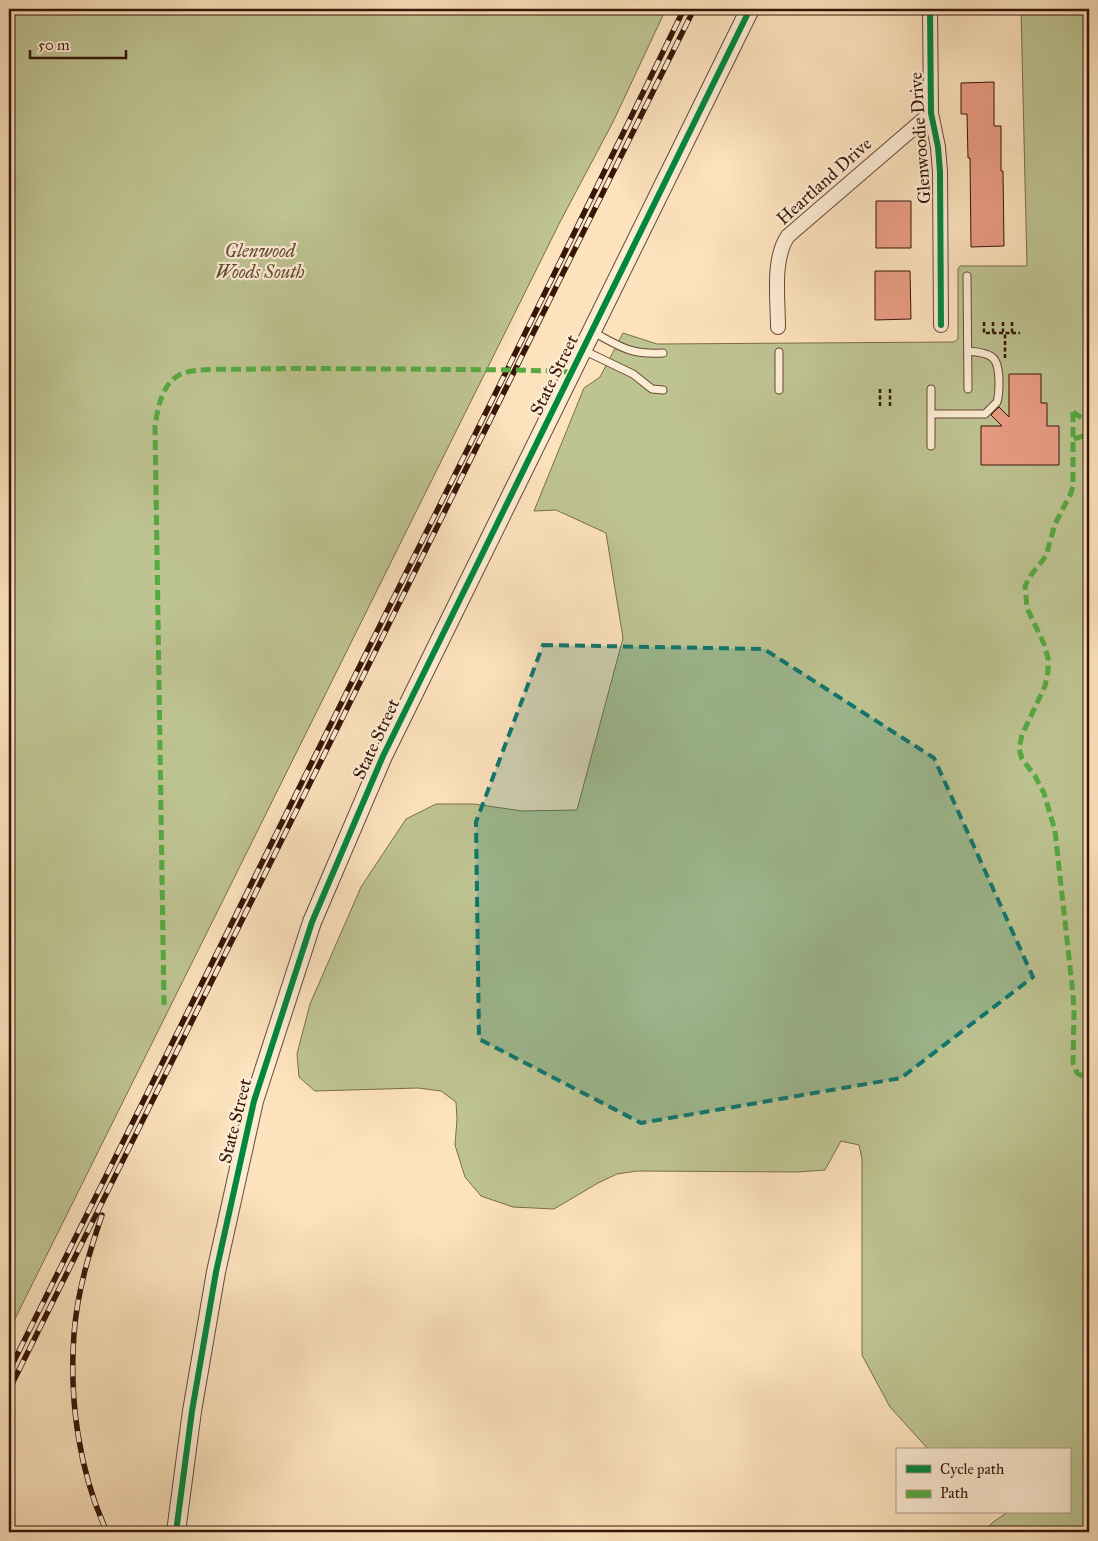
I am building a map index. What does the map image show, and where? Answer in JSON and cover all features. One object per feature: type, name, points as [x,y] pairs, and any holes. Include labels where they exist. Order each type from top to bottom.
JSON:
[{"type":"street","name":"State Street","points":[[176,1532],[198,1374],[216,1272],[254,1100],[312,922],[383,756],[750,9]]},
{"type":"street","name":"Glenwoodie Drive","points":[[930,9],[931,113],[940,165],[941,325]]},
{"type":"street","name":"Heartland Drive","points":[[778,327],[778,257],[788,236],[931,113]]},
{"type":"lane","points":[[968,276],[968,389]]},
{"type":"lane","points":[[591,331],[633,352],[641,354],[663,353]]},
{"type":"lane","points":[[582,350],[634,374],[652,389],[663,390]]},
{"type":"lane","points":[[931,414],[985,414],[998,402],[999,370],[996,360],[988,353],[968,351]]},
{"type":"lane","points":[[779,352],[779,390]]},
{"type":"lane","points":[[931,389],[931,446]]},
{"type":"path","points":[[984,322],[984,333],[1020,333]]},
{"type":"path","points":[[994,322],[994,332]]},
{"type":"path","points":[[1003,322],[1003,332]]},
{"type":"path","points":[[1012,322],[1012,333]]},
{"type":"path","points":[[880,389],[880,406]]},
{"type":"path","points":[[890,389],[890,407]]},
{"type":"highlighted area","points":[[543,645],[764,649],[934,758],[1033,977],[901,1078],[641,1123],[479,1039],[476,822]]},
{"type":"green space","name":"Glenwood Woods South","points":[[9,9],[666,9],[613,122],[560,222],[9,1331]]},
{"type":"green space","points":[[1021,9],[1089,9],[1089,1532],[983,1532],[1005,1514],[1070,1514],[1070,1448],[927,1448],[890,1407],[862,1355],[862,1159],[859,1145],[841,1141],[825,1170],[797,1172],[637,1171],[617,1174],[554,1209],[513,1207],[481,1196],[465,1177],[455,1145],[456,1102],[441,1091],[418,1088],[315,1091],[299,1077],[297,1054],[310,1004],[361,887],[406,819],[436,804],[474,804],[522,811],[577,810],[623,638],[606,533],[556,510],[534,511],[584,388],[600,377],[623,333],[657,344],[954,342],[958,339],[958,269],[960,266],[1027,266]]},
{"type":"building","points":[[994,82],[994,126],[1001,126],[1004,246],[971,247],[970,158],[968,158],[967,114],[961,114],[961,83]]},
{"type":"building","points":[[876,201],[911,201],[911,248],[876,248]]},
{"type":"building","points":[[875,271],[910,271],[911,319],[875,320]]},
{"type":"building","points":[[1009,374],[1041,374],[1041,403],[1047,403],[1047,426],[1059,426],[1059,465],[981,465],[981,426],[1002,426],[991,415],[999,407],[1009,417]]},
{"type":"railway","points":[[9,1371],[507,370],[684,9]]},
{"type":"railway","points":[[9,1390],[694,9]]},
{"type":"railway","points":[[102,1215],[88,1259],[78,1303],[74,1334],[73,1384],[78,1435],[83,1460],[89,1485],[107,1532]]},
{"type":"marked path","points":[[164,1005],[155,426],[165,389],[169,383],[181,374],[206,370],[409,369],[572,372]]},
{"type":"marked path","points":[[1073,412],[1073,485],[1071,493],[1055,524],[1046,556],[1025,586],[1027,608],[1044,644],[1048,658],[1048,671],[1045,686],[1022,735],[1019,748],[1022,759],[1035,776],[1044,793],[1055,831],[1073,994],[1073,1063],[1077,1073],[1089,1080]]},
{"type":"marked path","points":[[1073,412],[1089,423]]},
{"type":"marked path","points":[[1074,439],[1089,434]]},
{"type":"cycle path","points":[[176,1532],[192,1411],[216,1272],[254,1101],[312,922],[383,756],[750,9]]},
{"type":"cycle path","points":[[930,9],[931,113],[938,147],[940,172],[941,325]]}]
